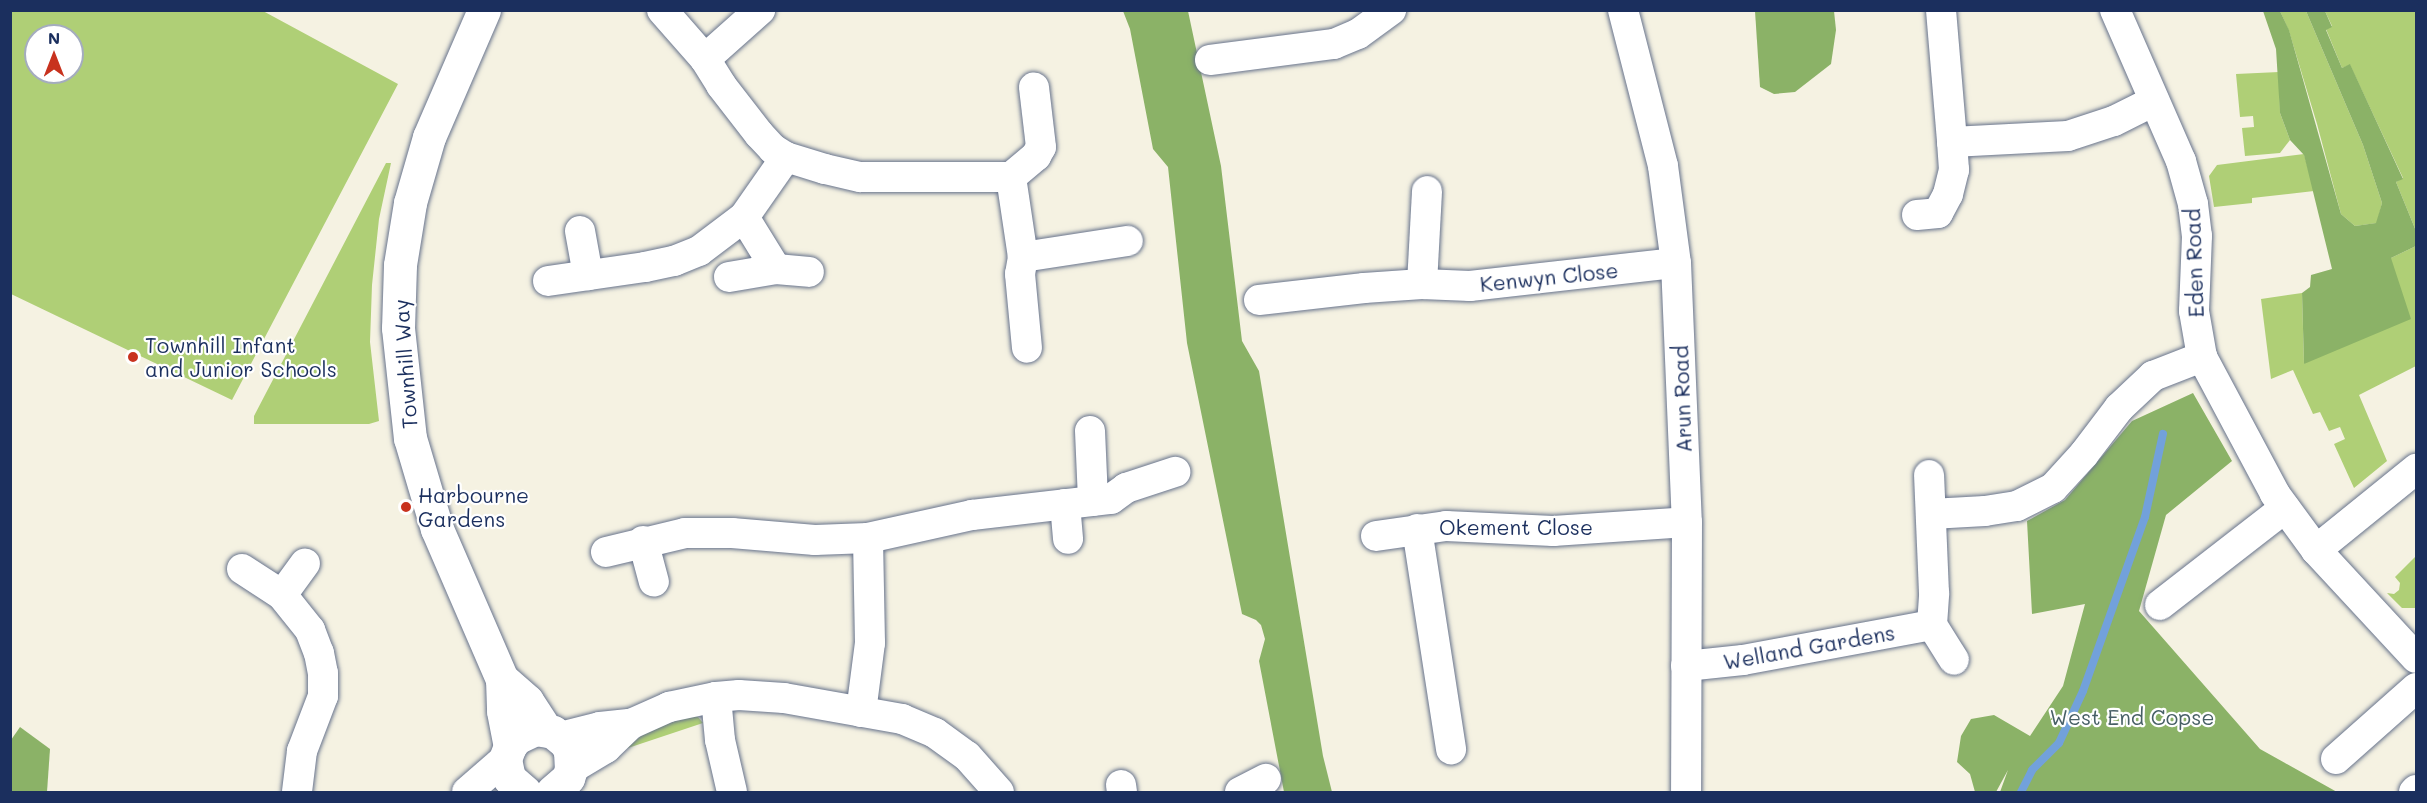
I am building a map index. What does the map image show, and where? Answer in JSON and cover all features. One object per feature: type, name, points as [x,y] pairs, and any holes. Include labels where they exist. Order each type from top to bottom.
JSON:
[{"type":"street","name":"Townhill Way","points":[[484,10],[429,137],[410,203],[400,265],[398,328],[410,438],[423,489],[437,529],[502,679],[508,752]]},
{"type":"street","points":[[662,10],[705,59],[721,85],[773,149],[786,157],[825,170],[860,177],[1011,177],[1036,156],[1041,147],[1034,87]]},
{"type":"street","points":[[705,59],[760,10]]},
{"type":"street","points":[[1210,60],[1334,44],[1358,34],[1391,10]]},
{"type":"street","name":"Arun Road","points":[[1623,10],[1663,166],[1676,263],[1687,522],[1686,792]]},
{"type":"street","points":[[1917,215],[1938,213],[1948,194],[1954,170],[1941,10]]},
{"type":"street","name":"Eden Road","points":[[2115,10],[2181,161],[2193,204],[2197,236],[2194,311],[2202,357],[2275,494],[2316,550],[2416,657]]},
{"type":"street","points":[[1953,142],[2068,136],[2114,120],[2154,101]]},
{"type":"street","points":[[548,281],[674,261],[699,251],[744,217],[786,157]]},
{"type":"street","points":[[1011,177],[1023,257],[1020,274],[1027,348]]},
{"type":"street","points":[[1422,284],[1427,191]]},
{"type":"street","points":[[744,217],[776,269]]},
{"type":"street","points":[[580,231],[588,275]]},
{"type":"street","points":[[1023,257],[1128,241]]},
{"type":"street","name":"Kenwyn Close","points":[[1259,300],[1364,288],[1422,284],[1470,285],[1676,263]]},
{"type":"street","points":[[729,277],[776,269],[809,272]]},
{"type":"street","points":[[1931,514],[1984,511],[2017,506],[2053,488],[2084,454],[2119,408],[2153,375],[2202,357]]},
{"type":"street","points":[[1068,539],[1079,503],[1090,431]]},
{"type":"street","points":[[2316,550],[2416,469]]},
{"type":"street","points":[[606,552],[644,541],[685,533],[732,533],[815,540],[868,538],[972,515],[1111,500],[1126,488],[1175,472]]},
{"type":"street","points":[[1929,475],[1934,593],[1932,625],[1954,660]]},
{"type":"street","points":[[2160,605],[2285,508]]},
{"type":"street","name":"Okement Close","points":[[1376,536],[1417,529],[1476,525],[1553,531],[1687,522]]},
{"type":"street","name":"Okement Close","points":[[1417,529],[1451,749]]},
{"type":"street","points":[[861,712],[870,643],[868,538]]},
{"type":"street","points":[[644,541],[654,582]]},
{"type":"street","points":[[282,595],[305,563]]},
{"type":"street","points":[[242,569],[282,595],[310,630],[319,653],[323,673],[323,696],[302,751],[297,792]]},
{"type":"street","name":"Welland Gardens","points":[[1686,666],[1743,660],[1932,625]]},
{"type":"street","name":"Townhill Way","points":[[502,679],[527,701],[553,733]]},
{"type":"street","points":[[2336,759],[2416,688]]},
{"type":"street","points":[[466,792],[508,752],[525,732],[553,733],[631,724],[669,707],[716,697],[769,696],[902,719],[948,741],[967,756],[999,792]]},
{"type":"street","points":[[716,697],[720,740],[732,792]]},
{"type":"street","points":[[508,752],[509,778],[547,787],[606,748],[631,724]]},
{"type":"street","points":[[547,787],[570,751],[553,733]]},
{"type":"green space","name":"Townhill Infant and Junior Schools","points":[[10,11],[263,11],[398,84],[232,400],[11,294]]},
{"type":"green space","points":[[1123,11],[1188,11],[1221,166],[1242,341],[1259,371],[1323,756],[1332,792],[1284,792],[1259,661],[1265,639],[1261,625],[1256,620],[1242,614],[1187,343],[1168,167],[1153,149],[1130,29]]},
{"type":"green space","points":[[1755,11],[1834,11],[1836,30],[1831,64],[1795,92],[1774,94],[1760,87]]},
{"type":"green space","points":[[2263,11],[2280,11],[2289,30],[2341,214],[2355,226],[2376,223],[2382,203],[2363,145],[2306,11],[2325,11],[2332,27],[2326,30],[2342,68],[2350,64],[2403,179],[2396,182],[2416,231],[2416,246],[2391,258],[2411,319],[2304,364],[2302,293],[2310,287],[2311,275],[2332,269],[2304,155],[2290,140],[2280,113],[2276,49]]},
{"type":"green space","points":[[2280,11],[2306,11],[2363,145],[2382,203],[2377,223],[2355,226],[2341,214],[2317,124],[2289,31]]},
{"type":"green space","points":[[2325,11],[2416,11],[2416,231],[2396,182],[2403,178],[2350,65],[2342,68],[2326,29],[2332,26]]},
{"type":"green space","points":[[2279,72],[2280,113],[2290,140],[2280,153],[2245,156],[2242,128],[2254,127],[2253,116],[2240,117],[2236,74]]},
{"type":"green space","points":[[2304,154],[2314,191],[2252,198],[2252,203],[2214,207],[2209,176],[2217,165]]},
{"type":"green space","points":[[386,163],[391,163],[379,219],[372,285],[370,342],[379,421],[369,424],[254,424],[254,416]]},
{"type":"green space","points":[[2416,246],[2416,366],[2359,395],[2387,461],[2354,488],[2334,444],[2345,439],[2340,427],[2329,431],[2320,412],[2313,414],[2293,370],[2271,379],[2261,299],[2302,293],[2304,364],[2391,258]]},
{"type":"green space","name":"West End Copse","points":[[2193,393],[2232,461],[2166,515],[2139,611],[2260,749],[2337,792],[2000,792],[2008,770],[1996,792],[1975,792],[1970,774],[1957,762],[1961,736],[1971,719],[1994,715],[2030,736],[2063,686],[2085,604],[2032,614],[2027,521],[2065,500],[2132,421]]},
{"type":"green space","points":[[2416,556],[2416,608],[2402,608],[2387,593],[2394,594],[2399,590],[2400,583],[2395,577]]},
{"type":"green space","points":[[690,715],[698,717],[703,723],[625,749],[645,733]]},
{"type":"green space","points":[[20,727],[50,749],[47,792],[11,792],[11,740]]},
{"type":"waterway","points":[[2021,792],[2032,770],[2059,743],[2083,691],[2145,517],[2163,434]]},
{"type":"place","name":"Townhill Infant and Junior Schools","points":[[133,357]]},
{"type":"place","name":"Harbourne Gardens","points":[[406,507]]}]
